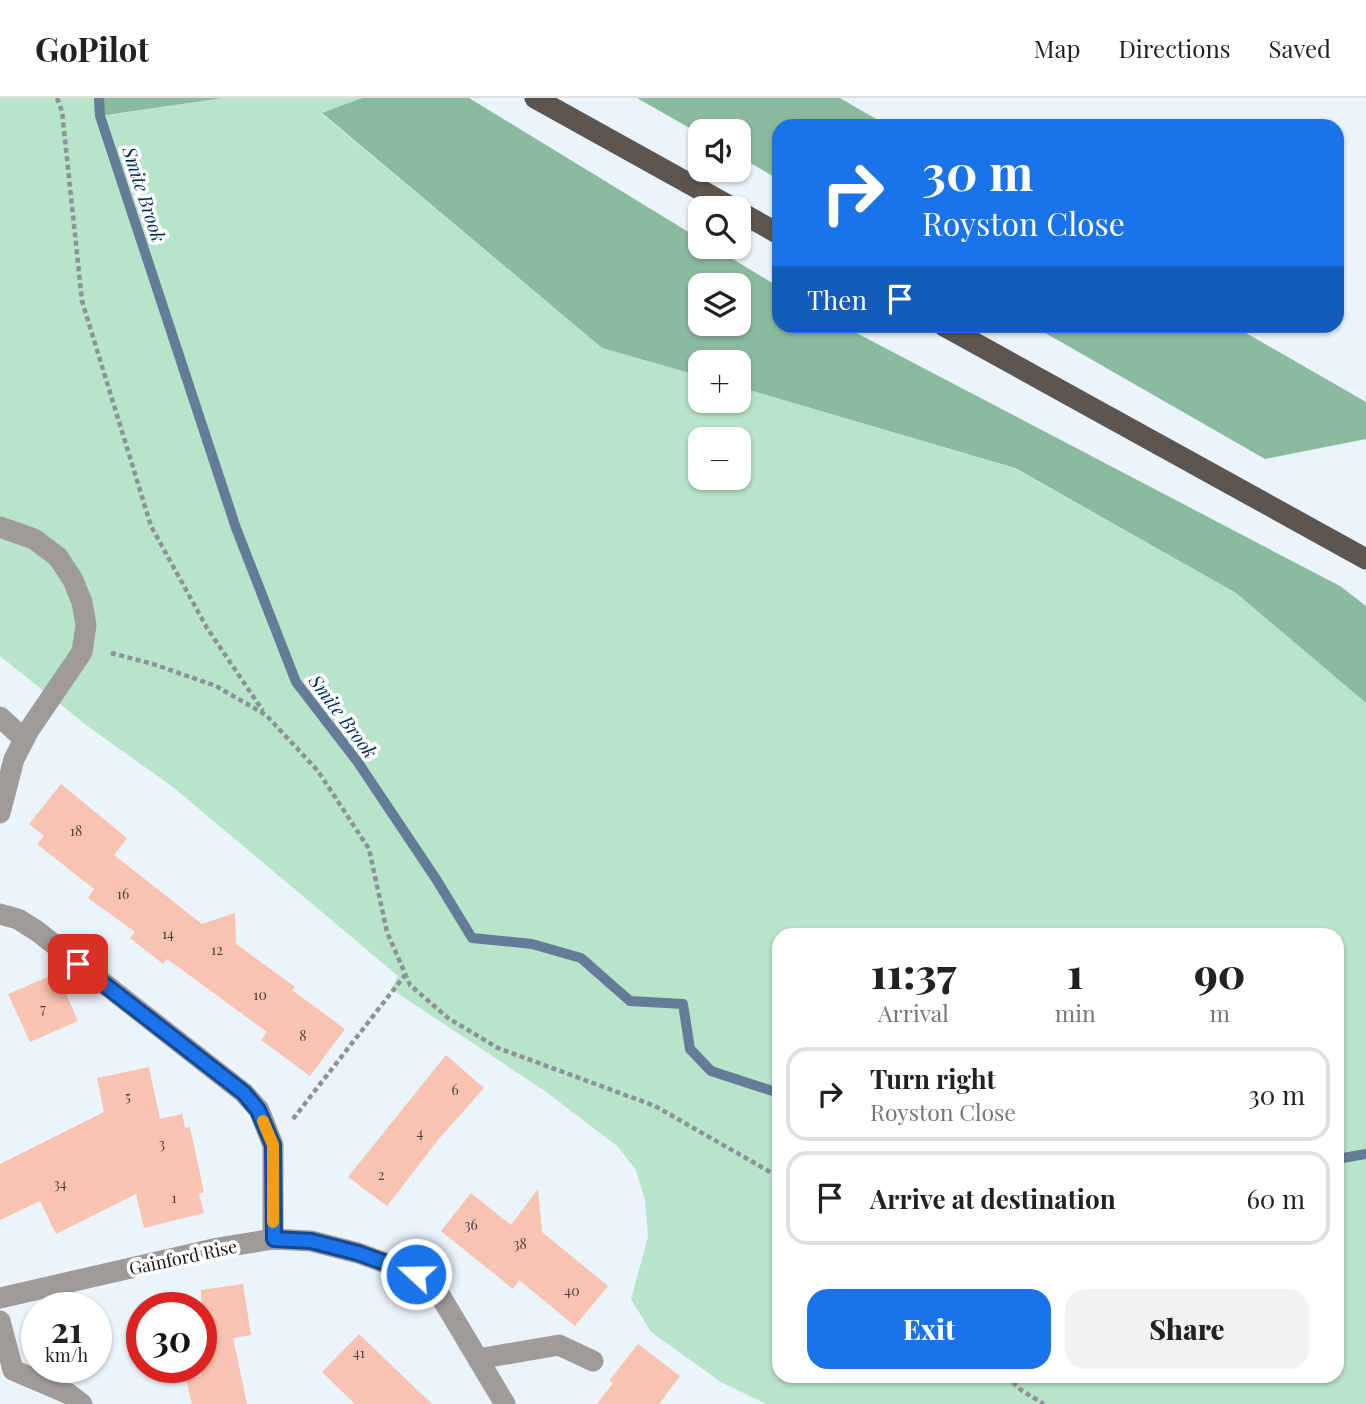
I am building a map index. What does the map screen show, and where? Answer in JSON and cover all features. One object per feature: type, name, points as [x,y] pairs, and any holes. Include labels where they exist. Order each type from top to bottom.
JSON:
[{"type":"main road","points":[[535,98],[711,196]]},
{"type":"main road","points":[[751,218],[772,229]]},
{"type":"main road","points":[[957,333],[1364,557]]},
{"type":"street","points":[[0,527],[34,539],[58,557],[73,580],[82,602],[86,625],[82,652],[27,734],[14,759],[0,813]]},
{"type":"street","points":[[0,717],[27,734]]},
{"type":"street","points":[[0,914],[18,919],[37,931],[244,1093],[258,1110],[273,1145],[274,1239]]},
{"type":"street","name":"Gainford Rise","points":[[0,1298],[218,1248],[274,1239],[311,1241],[358,1253],[416,1274],[441,1297],[505,1404]]},
{"type":"street","points":[[0,1321],[13,1370],[69,1394],[82,1404]]},
{"type":"street","points":[[478,1359],[559,1345],[593,1361]]},
{"type":"path","points":[[57,98],[62,111],[82,301],[151,526],[207,628],[266,715],[318,771],[369,849],[387,932],[410,985],[449,1018],[498,1048],[655,1106],[772,1173]]},
{"type":"path","points":[[82,652],[110,653],[153,664],[216,686],[266,715]]},
{"type":"path","points":[[273,1145],[405,975]]},
{"type":"path","points":[[1014,1383],[1044,1404]]},
{"type":"green space","points":[[0,98],[94,98],[101,116],[223,98],[362,98],[322,114],[602,348],[688,373],[688,413],[751,413],[751,391],[1014,468],[1236,593],[1366,703],[1366,1404],[766,1404],[721,1382],[651,1332],[631,1299],[648,1237],[645,1200],[636,1170],[617,1146],[545,1091],[391,989],[398,976],[173,787],[90,728],[0,656]]},
{"type":"green space","points":[[94,98],[223,98],[100,116]]},
{"type":"green space","points":[[362,98],[469,98],[688,232],[688,259],[733,259],[772,283],[772,333],[856,333],[1340,586],[1366,606],[1366,703],[1236,593],[1015,468],[751,391],[751,350],[688,350],[688,373],[602,348],[322,113]]},
{"type":"green space","points":[[637,98],[840,98],[876,119],[772,119],[772,176],[751,163],[751,119],[688,119],[688,127]]},
{"type":"green space","points":[[1045,333],[1246,333],[1366,402],[1366,439],[1265,459]]},
{"type":"building","points":[[61,784],[127,838],[114,855],[202,924],[235,913],[236,944],[295,987],[292,990],[345,1029],[310,1076],[261,1040],[267,1032],[167,959],[163,964],[130,938],[135,932],[88,898],[94,889],[37,844],[44,836],[29,824]]},
{"type":"building","points":[[57,973],[78,1021],[30,1042],[8,994]]},
{"type":"building","points":[[446,1055],[484,1088],[438,1140],[387,1206],[348,1177]]},
{"type":"building","points":[[149,1067],[160,1119],[182,1114],[185,1128],[190,1127],[204,1192],[199,1194],[204,1213],[144,1228],[136,1194],[56,1234],[40,1201],[0,1220],[0,1164],[104,1112],[97,1078]]},
{"type":"building","points":[[538,1189],[542,1232],[608,1286],[575,1326],[519,1280],[513,1289],[441,1231],[471,1193],[511,1225]]},
{"type":"building","points":[[243,1284],[251,1335],[233,1338],[247,1404],[192,1404],[187,1383],[217,1383],[217,1292],[201,1290]]},
{"type":"building","points":[[359,1334],[432,1404],[355,1404],[322,1372]]},
{"type":"building","points":[[638,1344],[680,1376],[659,1404],[597,1404],[613,1383],[609,1381]]},
{"type":"waterway","name":"Smite Brook","points":[[99,98],[100,116],[236,528],[296,682],[357,761],[472,938],[532,944],[581,958],[630,1001],[683,1004],[690,1049],[711,1071],[772,1091]]},
{"type":"waterway","name":"Smite Brook","points":[[1344,1158],[1366,1154]]},
{"type":"slow traffic","points":[[263,1121],[273,1145],[273,1222]]},
{"type":"route","points":[[78,964],[244,1093],[258,1110],[273,1145],[274,1239],[311,1241],[358,1253],[416,1274]]}]
